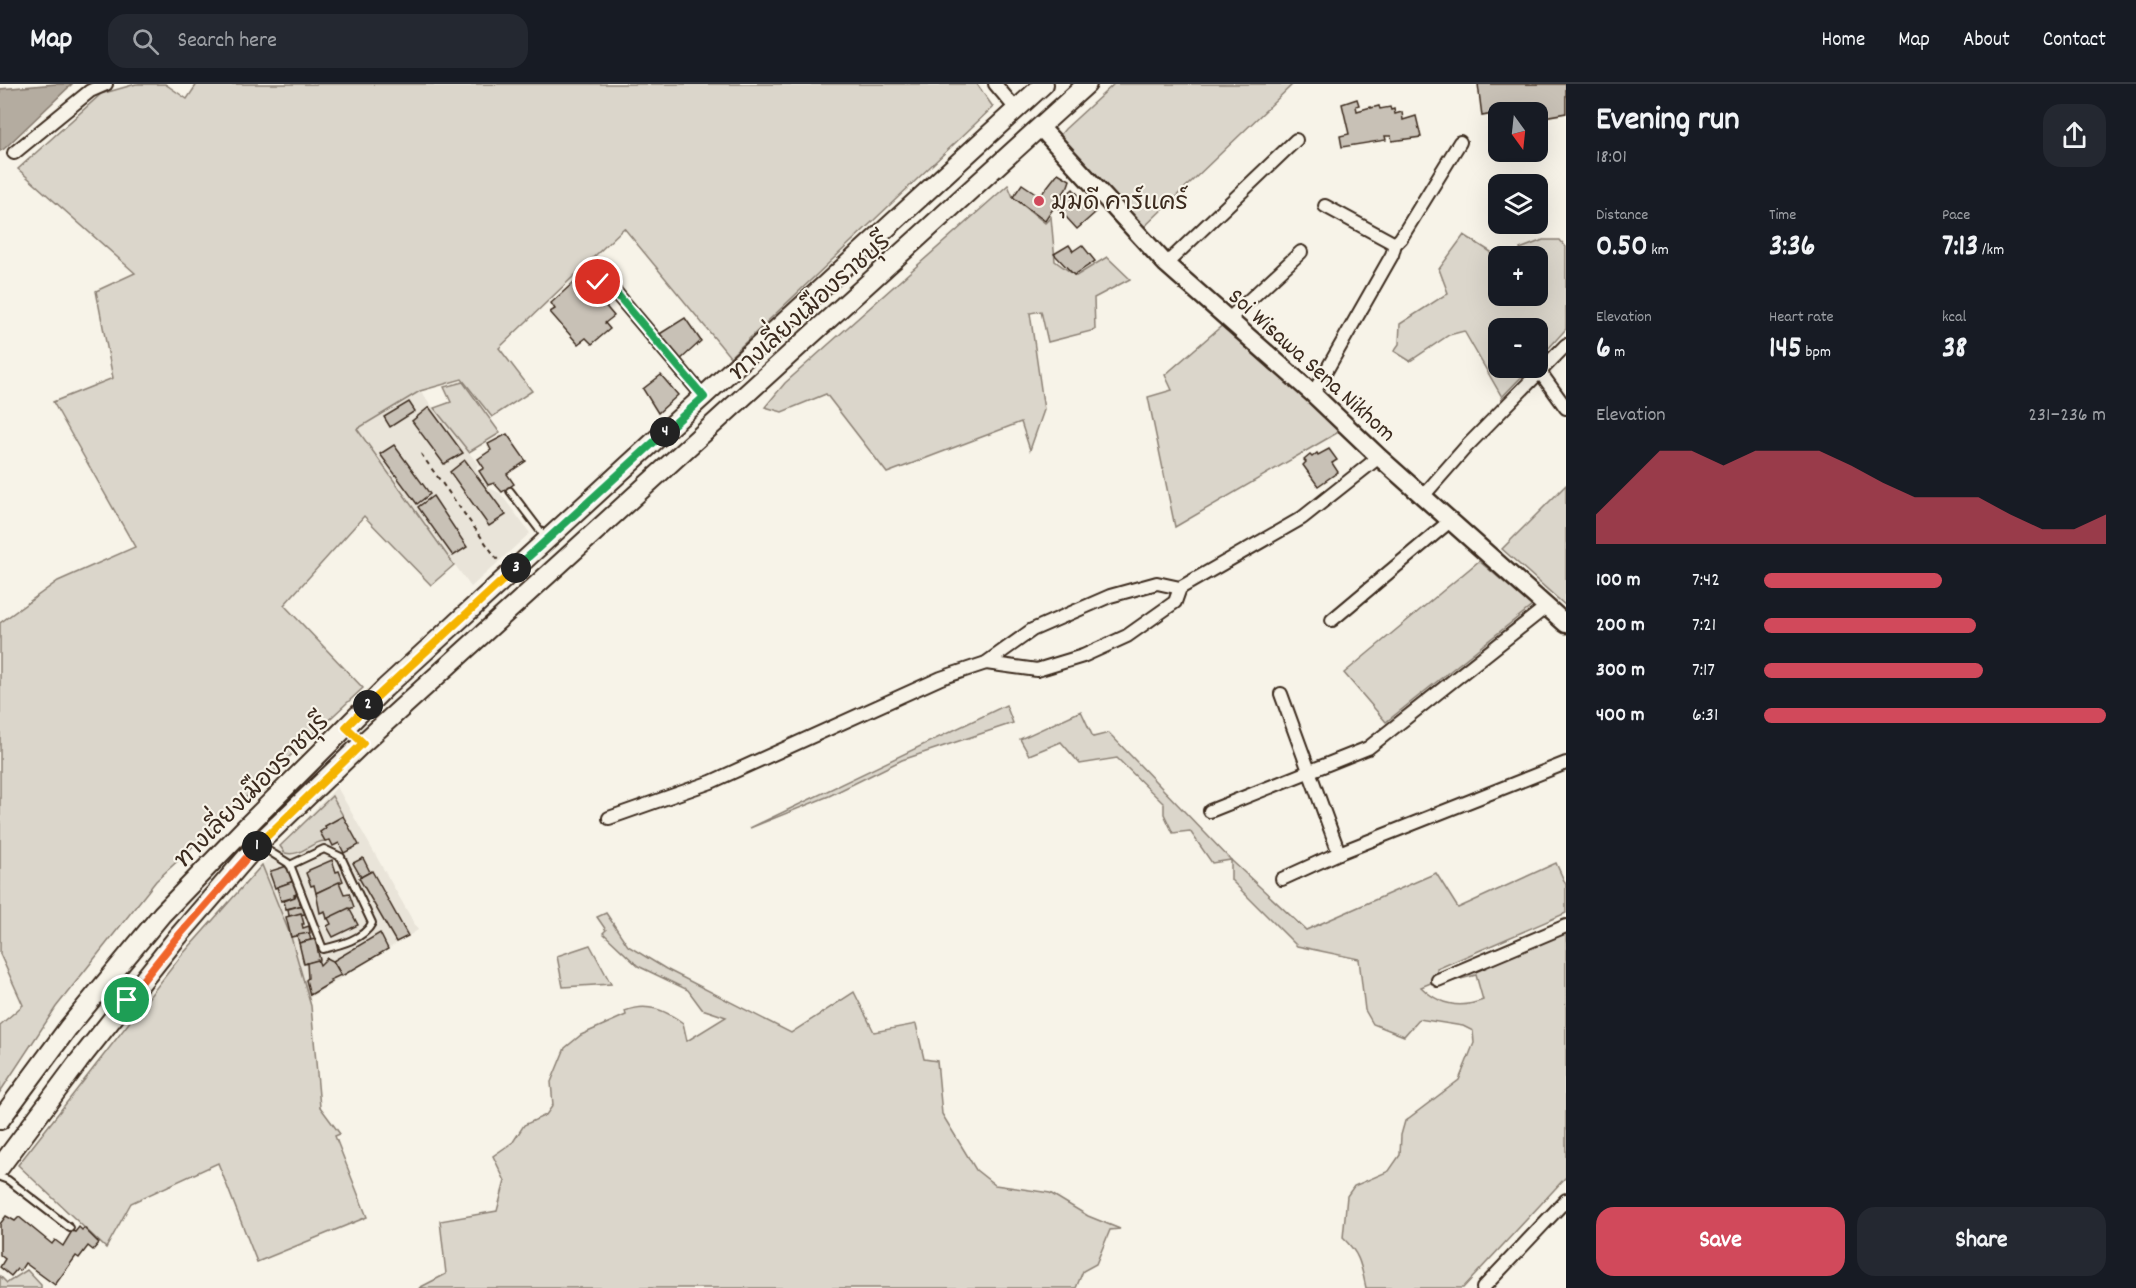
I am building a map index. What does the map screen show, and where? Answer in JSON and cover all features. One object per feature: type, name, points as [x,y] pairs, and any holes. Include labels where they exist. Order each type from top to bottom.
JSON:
[{"type":"main road","name":"ทางเลี่ยงเมืองราชบุรี","points":[[0,1120],[68,1028],[162,915],[385,688],[1044,84]]},
{"type":"main road","name":"ทางเลี่ยงเมืองราชบุรี","points":[[0,1167],[79,1061],[175,940],[258,844],[363,743],[1087,84]]},
{"type":"main road","points":[[346,727],[363,743]]},
{"type":"street","points":[[14,153],[90,91],[106,84]]},
{"type":"street","points":[[995,84],[1016,109]]},
{"type":"street","name":"Soi Wisawa Sena Nikhom","points":[[1040,127],[1166,264],[1566,624]]},
{"type":"street","points":[[1166,264],[1296,140]]},
{"type":"street","points":[[1313,394],[1392,255],[1395,244],[1401,238],[1460,142]]},
{"type":"street","points":[[1325,206],[1395,244]]},
{"type":"street","points":[[1229,319],[1301,252]]},
{"type":"street","points":[[598,282],[616,293],[704,397]]},
{"type":"street","points":[[1548,364],[1566,345]]},
{"type":"street","points":[[1423,496],[1466,447],[1534,378]]},
{"type":"street","points":[[1544,378],[1566,408]]},
{"type":"street","points":[[609,818],[711,782],[941,678],[986,663],[1032,630],[1110,596],[1157,584],[1180,588],[1302,518],[1379,457]]},
{"type":"street","points":[[1332,620],[1450,521]]},
{"type":"street","points":[[986,663],[1036,670],[1083,656],[1127,636],[1175,602],[1180,588]]},
{"type":"street","points":[[1210,811],[1368,748],[1546,607]]},
{"type":"street","points":[[1281,694],[1339,853]]},
{"type":"street","points":[[1282,879],[1339,853],[1566,763]]},
{"type":"street","points":[[1438,980],[1566,926]]},
{"type":"street","points":[[1483,1288],[1566,1200]]},
{"type":"lane","points":[[510,491],[547,540]]},
{"type":"lane","points":[[258,844],[290,865],[323,949],[341,945],[368,931],[372,923],[341,857],[324,849],[290,865]]},
{"type":"lane","points":[[0,1177],[8,1180],[70,1228]]},
{"type":"path","points":[[421,454],[509,575]]},
{"type":"shaded area","points":[[72,84],[0,151],[0,89]]},
{"type":"shaded area","points":[[136,84],[165,84],[187,99],[197,84],[977,84],[993,107],[730,357],[624,228],[499,348],[532,391],[492,417],[462,379],[420,391],[357,429],[454,565],[431,585],[364,516],[284,605],[363,688],[156,881],[56,1007],[0,1092],[0,1025],[23,1005],[0,954],[0,623],[58,581],[135,547],[53,402],[113,378],[96,291],[135,273],[18,169],[101,94]]},
{"type":"shaded area","points":[[1114,84],[1293,84],[1141,230],[1063,143],[1061,134]]},
{"type":"shaded area","points":[[1008,185],[1013,197],[1045,223],[1051,217],[1055,261],[1076,276],[1107,257],[1130,279],[1094,298],[1095,330],[1048,342],[1041,311],[1030,313],[1044,410],[1030,450],[1021,422],[887,473],[826,394],[782,412],[765,407],[785,383]]},
{"type":"shaded area","points":[[1464,235],[1488,250],[1488,306],[1548,306],[1548,246],[1528,246],[1543,240],[1560,240],[1566,247],[1566,329],[1548,349],[1548,318],[1488,318],[1488,373],[1464,331],[1449,335],[1410,361],[1394,351],[1399,344],[1400,324],[1448,293],[1439,269]]},
{"type":"shaded area","points":[[1225,323],[1342,430],[1175,527],[1148,397],[1172,390],[1165,375]]},
{"type":"shaded area","points":[[1491,378],[1520,378],[1502,397]]},
{"type":"shaded area","points":[[463,382],[500,433],[469,452],[434,408],[451,402],[444,387]]},
{"type":"shaded area","points":[[420,391],[478,464],[476,469],[489,488],[500,493],[530,533],[471,587],[356,429]]},
{"type":"shaded area","points":[[1566,485],[1566,606],[1502,549]]},
{"type":"shaded area","points":[[1479,561],[1532,606],[1386,722],[1344,673]]},
{"type":"shaded area","points":[[1006,705],[1013,723],[902,760],[829,796],[750,828]]},
{"type":"shaded area","points":[[1081,711],[1093,737],[1109,733],[1231,860],[1212,863],[1190,831],[1173,833],[1164,814],[1164,804],[1117,758],[1080,764],[1061,742],[1029,755],[1020,739]]},
{"type":"shaded area","points":[[337,787],[418,930],[308,999],[291,937],[262,865]]},
{"type":"shaded area","points":[[332,796],[343,816],[325,826],[326,828],[320,832],[325,841],[296,853],[285,853],[280,846]]},
{"type":"shaded area","points":[[1231,860],[1306,930],[1436,873],[1458,908],[1556,863],[1566,885],[1566,913],[1437,969],[1438,979],[1566,927],[1566,1177],[1463,1288],[1366,1288],[1356,1255],[1343,1238],[1347,1196],[1354,1186],[1389,1171],[1400,1155],[1401,1135],[1405,1121],[1459,1080],[1474,1043],[1473,1031],[1463,1026],[1419,1019],[1404,1036],[1373,1024],[1365,1010],[1359,959],[1297,946],[1231,880]],"holes":[[[1476,975],[1483,1000],[1458,1005],[1450,1004],[1435,998],[1421,987],[1438,980],[1442,984]]]},
{"type":"shaded area","points":[[262,865],[291,937],[311,1006],[320,1107],[340,1134],[335,1136],[367,1217],[257,1262],[218,1163],[131,1203],[106,1248],[18,1165],[181,956]]},
{"type":"shaded area","points":[[606,913],[628,946],[666,969],[791,1033],[854,992],[874,1032],[916,1024],[924,1059],[937,1061],[942,1114],[976,1170],[995,1185],[1050,1193],[1088,1216],[1120,1229],[1110,1230],[1096,1264],[1083,1271],[1076,1288],[419,1288],[446,1274],[440,1221],[497,1211],[505,1181],[493,1156],[513,1142],[524,1125],[546,1115],[553,1105],[551,1082],[565,1048],[581,1035],[626,1015],[625,1011],[633,1008],[648,1007],[676,1018],[683,1023],[687,1041],[726,1017],[702,1009],[688,990],[638,966],[603,933],[606,930],[597,917]]},
{"type":"shaded area","points":[[590,945],[611,984],[563,987],[557,956]]},
{"type":"shaded area","points":[[27,1270],[41,1285],[41,1288],[0,1288],[0,1276],[7,1283]]},
{"type":"building","points":[[1478,84],[1566,84],[1566,113],[1548,116],[1548,102],[1488,102],[1488,115],[1482,116]]},
{"type":"building","points":[[1357,99],[1359,105],[1356,106],[1357,111],[1379,106],[1380,109],[1390,107],[1391,110],[1394,109],[1395,114],[1402,112],[1403,120],[1416,116],[1421,137],[1392,141],[1391,136],[1385,136],[1386,140],[1342,147],[1340,136],[1349,134],[1342,104]]},
{"type":"building","name":"มุมดี คาร์แคร์","points":[[1058,173],[1070,180],[1045,221],[1013,197],[1022,184],[1040,196]]},
{"type":"building","points":[[1073,189],[1095,213],[1077,229],[1055,205]]},
{"type":"building","points":[[1069,245],[1073,251],[1082,245],[1095,261],[1074,275],[1054,254]]},
{"type":"building","points":[[573,283],[579,289],[587,284],[614,316],[605,323],[610,329],[592,344],[586,338],[578,344],[550,312],[555,309],[551,303]]},
{"type":"building","points":[[685,318],[701,341],[679,361],[658,335]]},
{"type":"building","points":[[661,375],[678,395],[658,413],[643,389]]},
{"type":"building","points":[[409,402],[415,411],[390,427],[384,417]]},
{"type":"building","points":[[429,407],[463,453],[444,464],[412,421]]},
{"type":"building","points":[[507,434],[526,461],[507,474],[514,484],[502,492],[494,483],[488,485],[479,471],[484,468],[478,459],[491,450],[488,444]]},
{"type":"building","points":[[394,445],[430,494],[417,504],[380,454]]},
{"type":"building","points":[[1329,449],[1337,460],[1332,463],[1338,472],[1318,486],[1303,465],[1306,462],[1304,460],[1310,455],[1312,457]]},
{"type":"building","points":[[465,460],[506,515],[489,526],[450,472]]},
{"type":"building","points":[[433,496],[467,547],[453,556],[418,507]]},
{"type":"building","points":[[343,816],[359,845],[344,853],[339,843],[333,846],[330,840],[325,841],[320,832],[326,828],[325,826]]},
{"type":"building","points":[[363,858],[370,872],[361,877],[353,863]]},
{"type":"building","points":[[332,860],[336,872],[339,871],[343,881],[316,893],[306,873]]},
{"type":"building","points":[[287,866],[294,881],[275,888],[271,871]]},
{"type":"building","points":[[372,871],[408,936],[396,942],[359,878]]},
{"type":"building","points":[[294,881],[297,894],[294,895],[295,897],[281,901],[277,887]]},
{"type":"building","points":[[339,882],[344,894],[349,893],[354,907],[327,919],[325,911],[320,913],[316,893]]},
{"type":"building","points":[[299,892],[300,903],[302,902],[303,905],[286,909],[284,901],[295,897]]},
{"type":"building","points":[[303,905],[305,914],[289,916],[288,909]]},
{"type":"building","points":[[349,908],[358,925],[333,937],[327,926],[331,924],[328,918]]},
{"type":"building","points":[[301,913],[303,928],[309,926],[310,933],[291,937],[286,917]]},
{"type":"building","points":[[309,933],[311,940],[299,943],[297,935]]},
{"type":"building","points":[[380,933],[388,949],[342,976],[333,961]]},
{"type":"building","points":[[315,939],[320,960],[304,964],[299,943]]},
{"type":"building","points":[[327,958],[333,961],[341,975],[310,995],[306,980],[308,978],[307,963],[318,960],[320,965]]},
{"type":"building","points":[[6,1216],[15,1221],[19,1217],[52,1244],[55,1240],[63,1246],[72,1231],[75,1232],[79,1227],[82,1230],[84,1228],[99,1243],[93,1250],[88,1246],[79,1258],[76,1256],[55,1285],[25,1263],[20,1271],[17,1269],[11,1276],[0,1267],[5,1259],[0,1255],[0,1224]]},
{"type":"place","name":"มุมดี คาร์แคร์","points":[[1039,201]]},
{"type":"route","points":[[127,1000],[175,940],[258,844],[363,743],[346,727],[385,688],[704,397],[616,293],[598,282]]}]
